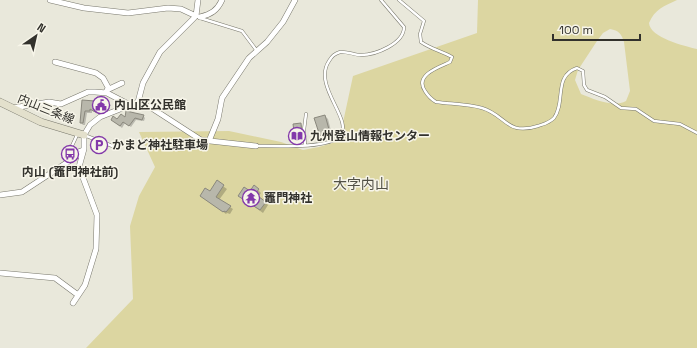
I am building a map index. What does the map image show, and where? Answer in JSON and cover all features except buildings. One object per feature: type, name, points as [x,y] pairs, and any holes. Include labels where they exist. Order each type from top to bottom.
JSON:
[{"type":"main road","name":"内山三条線","points":[[0,102],[41,122],[81,134]]},
{"type":"street","points":[[53,0],[84,8],[128,13],[168,8],[181,9],[198,17]]},
{"type":"street","points":[[198,0],[198,17]]},
{"type":"street","points":[[73,303],[85,285],[96,249],[98,215],[79,167],[83,150],[81,134],[100,117],[132,106],[138,102],[143,83],[160,52],[198,17],[212,13],[218,8],[222,0]]},
{"type":"street","points":[[209,142],[218,119],[222,98],[249,58],[268,42],[283,22],[295,0]]},
{"type":"street","points":[[55,62],[96,73],[103,78],[109,89]]},
{"type":"street","points":[[12,108],[49,102],[60,104],[88,92],[102,92],[122,83]]},
{"type":"street","points":[[102,92],[132,106]]},
{"type":"street","points":[[138,102],[150,107],[192,135],[209,142],[256,146]]},
{"type":"street","points":[[0,195],[22,192],[83,150]]},
{"type":"street","points":[[0,273],[55,278],[78,295]]},
{"type":"lane","points":[[256,146],[292,147],[333,140],[340,137],[343,132],[341,118],[324,81],[326,64],[333,55],[343,52],[363,56],[387,48],[398,40],[404,32],[401,22],[381,0]]},
{"type":"lane","points":[[399,0],[424,21],[420,34],[421,42],[431,49],[452,57],[450,62],[429,72],[422,81],[422,86],[430,99],[436,102],[481,108],[489,111],[509,126],[530,129],[551,121],[557,113],[559,106],[561,83],[565,76],[577,68],[583,71],[584,85],[588,90],[605,97],[621,108],[636,109],[654,121],[680,124],[697,133]]},
{"type":"lane","points":[[198,17],[242,32],[258,51]]},
{"type":"lane","points":[[305,145],[304,130],[306,114]]},
{"type":"lane","points":[[83,150],[72,152],[71,148],[81,134],[115,147]]},
{"type":"shaded area","points":[[478,0],[677,0],[657,11],[649,23],[655,33],[661,37],[697,49],[697,348],[86,348],[133,299],[130,226],[139,196],[155,167],[139,132],[229,131],[281,142],[303,150],[319,147],[339,141],[353,76],[477,33]],"holes":[[[610,29],[618,32],[622,36],[624,42],[630,91],[626,101],[615,104],[581,94],[575,80],[578,70],[597,41],[603,33]]]},
{"type":"place","name":"内山区公民館","points":[[101,105]]},
{"type":"place","name":"九州登山情報センター","points":[[297,136]]},
{"type":"place","name":"かまど神社駐車場","points":[[99,145]]},
{"type":"place","name":"内山 (竈門神社前)","points":[[70,154]]},
{"type":"place","name":"竈門神社","points":[[251,198]]},
{"type":"district","name":"大字内山","points":[[361,184]]}]
